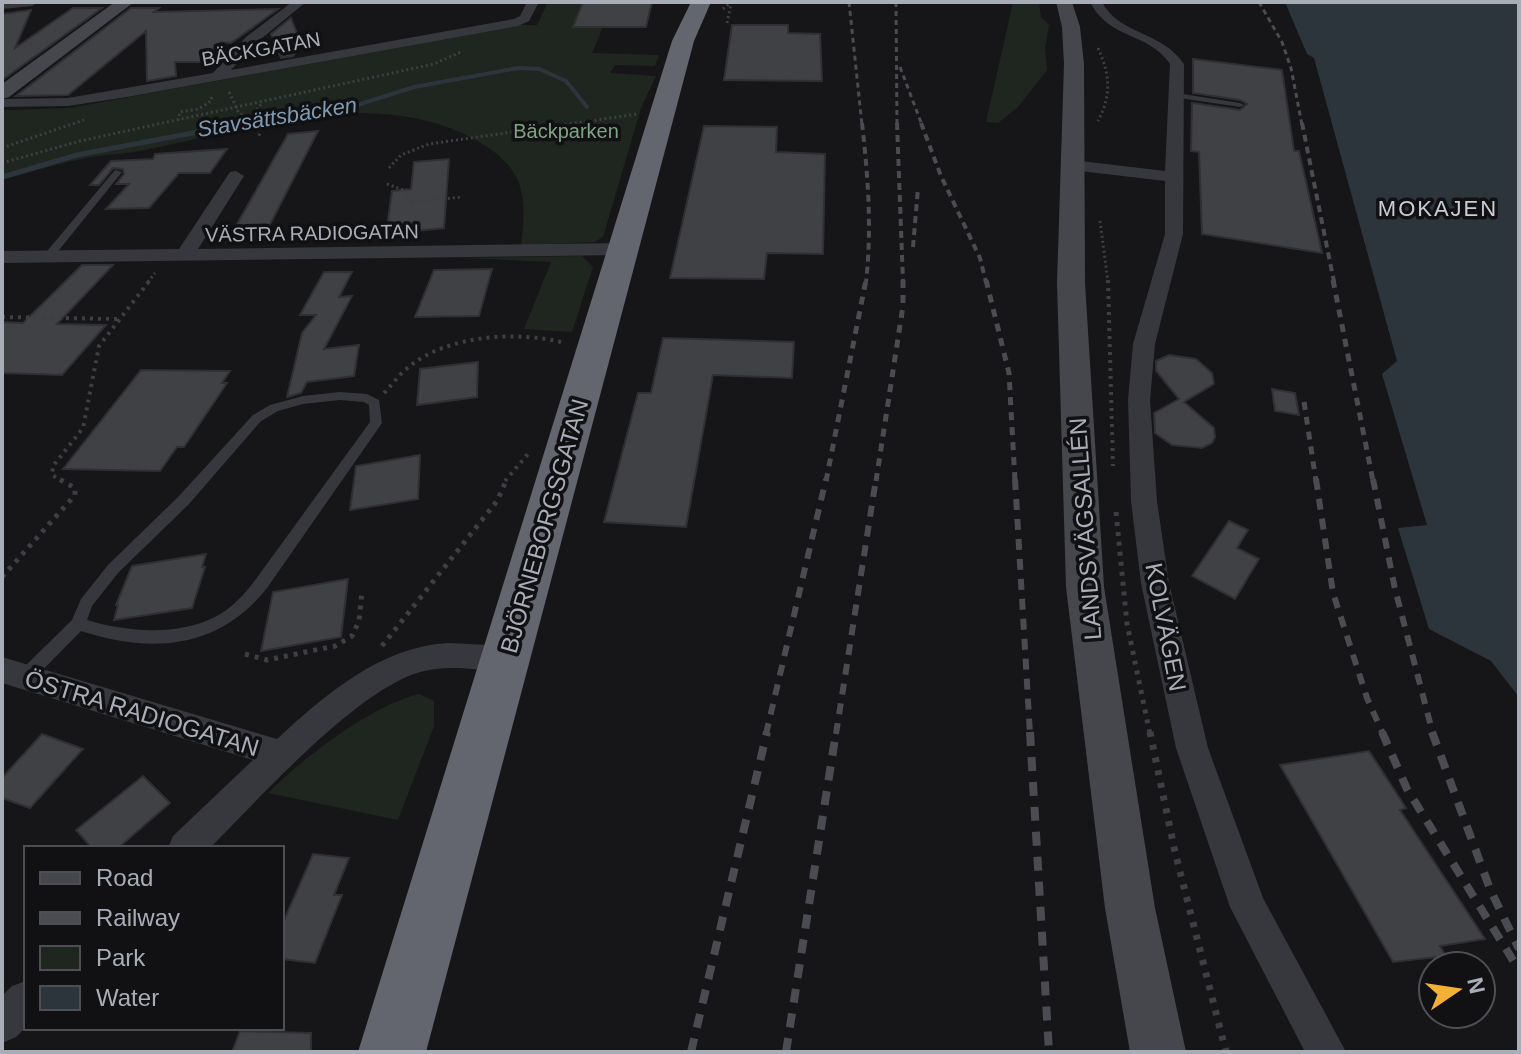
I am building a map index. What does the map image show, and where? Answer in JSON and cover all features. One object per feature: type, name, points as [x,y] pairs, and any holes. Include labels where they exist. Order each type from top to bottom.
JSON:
[{"type":"highway","name":"BJÖRNEBORGSGATAN","points":[[392,1052],[683,41],[720,10]]},
{"type":"main road","points":[[2,93],[126,2]]},
{"type":"main road","name":"LANDSVÄGSALLÉN","points":[[1064,2],[1071,27],[1074,64],[1071,283],[1085,587],[1130,908],[1158,1052]]},
{"type":"street","points":[[2,5],[32,2]]},
{"type":"street","points":[[221,79],[251,40],[300,2]]},
{"type":"street","name":"BÄCKGATAN","points":[[2,103],[68,102],[221,79],[518,22],[525,18],[533,2]]},
{"type":"street","name":"KOLVÄGEN","points":[[1096,2],[1110,22],[1155,41],[1173,55],[1177,64],[1174,234],[1144,344],[1139,400],[1144,501],[1155,583],[1192,748],[1248,907],[1326,1052]]},
{"type":"street","points":[[1072,165],[1173,177]]},
{"type":"street","points":[[176,256],[236,176]]},
{"type":"street","name":"VÄSTRA RADIOGATAN","points":[[2,257],[623,249]]},
{"type":"street","points":[[187,846],[282,756],[367,685],[412,661],[433,657],[506,659]]},
{"type":"street","name":"ÖSTRA RADIOGATAN","points":[[14,674],[282,756]]},
{"type":"street","points":[[2,1023],[24,1002]]},
{"type":"lane","points":[[1176,95],[1240,105]]},
{"type":"lane","points":[[47,258],[118,172]]},
{"type":"lane","points":[[14,674],[78,624],[86,603],[113,569],[184,500],[257,418],[274,408],[340,396],[367,398],[375,403],[376,423],[352,452],[259,586],[222,621],[194,631],[143,635],[91,629],[78,624]]},
{"type":"path","points":[[2,163],[80,141],[434,64],[465,50]]},
{"type":"path","points":[[221,79],[236,107],[253,120],[260,133],[258,138]]},
{"type":"path","points":[[178,121],[180,112],[199,109],[211,101],[213,92]]},
{"type":"path","points":[[253,120],[264,101]]},
{"type":"path","points":[[389,168],[401,155],[429,144],[624,115],[662,115]]},
{"type":"path","points":[[387,184],[406,191],[413,205],[463,197]]},
{"type":"path","points":[[2,577],[75,495],[75,488],[52,475],[53,466],[83,428],[99,346],[176,256]]},
{"type":"path","points":[[2,317],[120,319]]},
{"type":"path","points":[[375,403],[410,364],[445,348],[527,336],[547,337],[561,342]]},
{"type":"path","points":[[380,649],[497,501],[506,480],[534,448]]},
{"type":"path","points":[[245,654],[267,660],[335,646],[352,636],[359,621],[362,591]]},
{"type":"green space","name":"Bäckparken","points":[[548,2],[634,2],[603,27],[592,53],[659,55],[655,66],[615,65],[610,73],[656,76],[641,108],[603,237],[595,242],[521,245],[522,195],[512,170],[503,160],[474,139],[435,123],[395,115],[353,113],[268,123],[138,151],[80,159],[2,180],[2,110],[70,108],[521,25],[537,25]]},
{"type":"green space","points":[[1013,2],[1039,2],[1041,17],[1049,25],[1045,48],[1047,70],[1018,107],[998,123],[986,122]]},
{"type":"green space","points":[[582,256],[593,267],[572,332],[524,329],[551,262],[464,258]]},
{"type":"green space","points":[[419,694],[434,701],[434,726],[398,820],[268,793],[339,734],[380,709]]},
{"type":"water","points":[[1285,2],[1519,2],[1519,697],[1491,661],[1429,629],[1398,528],[1427,525],[1382,374],[1397,361],[1314,58],[1307,54]]},
{"type":"building","points":[[583,2],[652,2],[646,27],[573,27]]},
{"type":"building","points":[[73,8],[102,8],[2,80],[2,14],[31,10],[15,48]]},
{"type":"building","points":[[131,8],[159,8],[154,12],[278,9],[231,43],[221,42],[202,62],[175,62],[176,76],[147,81],[146,31],[68,95],[16,96]]},
{"type":"building","points":[[291,18],[301,44],[293,56],[281,58],[271,34]]},
{"type":"building","points":[[732,25],[788,25],[788,33],[820,34],[822,81],[724,80]]},
{"type":"building","points":[[1193,59],[1282,70],[1294,151],[1299,151],[1322,253],[1202,234],[1199,152],[1191,151],[1192,103],[1240,110],[1247,104],[1240,100],[1193,93]]},
{"type":"building","points":[[704,126],[777,127],[776,152],[825,154],[823,254],[767,253],[764,279],[670,278]]},
{"type":"building","points":[[318,131],[262,240],[227,242],[288,134]]},
{"type":"building","points":[[227,149],[210,173],[179,173],[149,208],[106,209],[129,184],[116,184],[124,174],[123,169],[113,168],[99,185],[90,185],[111,161],[153,159],[155,154]]},
{"type":"building","points":[[449,159],[444,228],[386,234],[392,191],[411,189],[414,162]]},
{"type":"building","points":[[82,265],[113,265],[57,324],[106,325],[62,375],[2,373],[2,322],[23,323]]},
{"type":"building","points":[[492,269],[479,316],[415,317],[434,270]]},
{"type":"building","points":[[324,272],[352,272],[339,297],[352,296],[324,349],[359,345],[354,376],[307,382],[301,393],[287,397],[302,333],[316,315],[300,315]]},
{"type":"building","points":[[663,338],[794,342],[792,378],[713,375],[686,527],[604,522],[638,393],[651,393]]},
{"type":"building","points":[[1169,355],[1196,359],[1212,373],[1214,384],[1184,402],[1214,428],[1212,443],[1202,448],[1172,445],[1155,433],[1154,413],[1179,399],[1156,371],[1156,361]]},
{"type":"building","points":[[478,362],[477,397],[417,405],[420,369]]},
{"type":"building","points":[[141,370],[230,371],[222,383],[227,383],[184,447],[177,447],[160,471],[63,469]]},
{"type":"building","points":[[1272,389],[1295,393],[1299,415],[1275,411]]},
{"type":"building","points":[[420,455],[418,499],[350,510],[356,466]]},
{"type":"building","points":[[1229,521],[1248,530],[1237,548],[1259,559],[1235,599],[1192,576]]},
{"type":"building","points":[[206,554],[192,608],[114,620],[116,605],[132,566]]},
{"type":"building","points":[[348,579],[341,637],[261,651],[273,592]]},
{"type":"building","points":[[42,734],[83,749],[30,808],[2,798],[2,778]]},
{"type":"building","points":[[1369,751],[1406,808],[1400,810],[1485,939],[1440,946],[1442,950],[1417,950],[1417,959],[1393,962],[1280,765]]},
{"type":"building","points":[[143,776],[170,803],[120,846],[90,846],[76,830]]},
{"type":"building","points":[[313,854],[349,858],[334,895],[342,895],[315,963],[284,959],[284,920]]},
{"type":"building","points":[[240,1031],[311,1033],[311,1052],[232,1052]]},
{"type":"waterway","name":"Stavsättsbäcken","points":[[244,123],[264,116],[351,107],[414,87],[518,68],[539,69],[566,81],[587,107]]},
{"type":"waterway","name":"Stavsättsbäcken","points":[[2,177],[77,155],[244,123]]},
{"type":"waterway","name":"Stavsättsbäcken","points":[[239,125],[244,123]]},
{"type":"railway","points":[[849,2],[862,125]]},
{"type":"railway","points":[[896,2],[897,125]]},
{"type":"railway","points":[[1259,2],[1282,42],[1291,68],[1302,125]]},
{"type":"railway","points":[[900,67],[922,125]]},
{"type":"railway","points":[[862,123],[868,202],[866,282]]},
{"type":"railway","points":[[897,123],[903,282]]},
{"type":"railway","points":[[921,123],[941,176],[980,258],[986,282]]},
{"type":"railway","points":[[1302,123],[1334,282]]},
{"type":"railway","points":[[913,247],[918,188]]},
{"type":"railway","points":[[826,481],[866,280]]},
{"type":"railway","points":[[986,280],[1009,373],[1015,481]]},
{"type":"railway","points":[[1333,280],[1373,481]]},
{"type":"railway","points":[[876,481],[903,306],[903,282]]},
{"type":"railway","points":[[1304,402],[1316,481]]},
{"type":"railway","points":[[766,734],[826,479]]},
{"type":"railway","points":[[836,734],[876,479]]},
{"type":"railway","points":[[1015,479],[1030,734]]},
{"type":"railway","points":[[1316,479],[1333,593],[1367,698],[1383,734]]},
{"type":"railway","points":[[1373,479],[1395,589],[1433,734]]},
{"type":"railway","points":[[691,1052],[767,732]]},
{"type":"railway","points":[[786,1052],[836,732]]},
{"type":"railway","points":[[1030,732],[1049,1052]]},
{"type":"railway","points":[[1382,732],[1407,789],[1519,970]]},
{"type":"railway","points":[[1432,732],[1490,889],[1519,949]]},
{"type":"district","name":"MOKAJEN","points":[[1438,208]]}]
